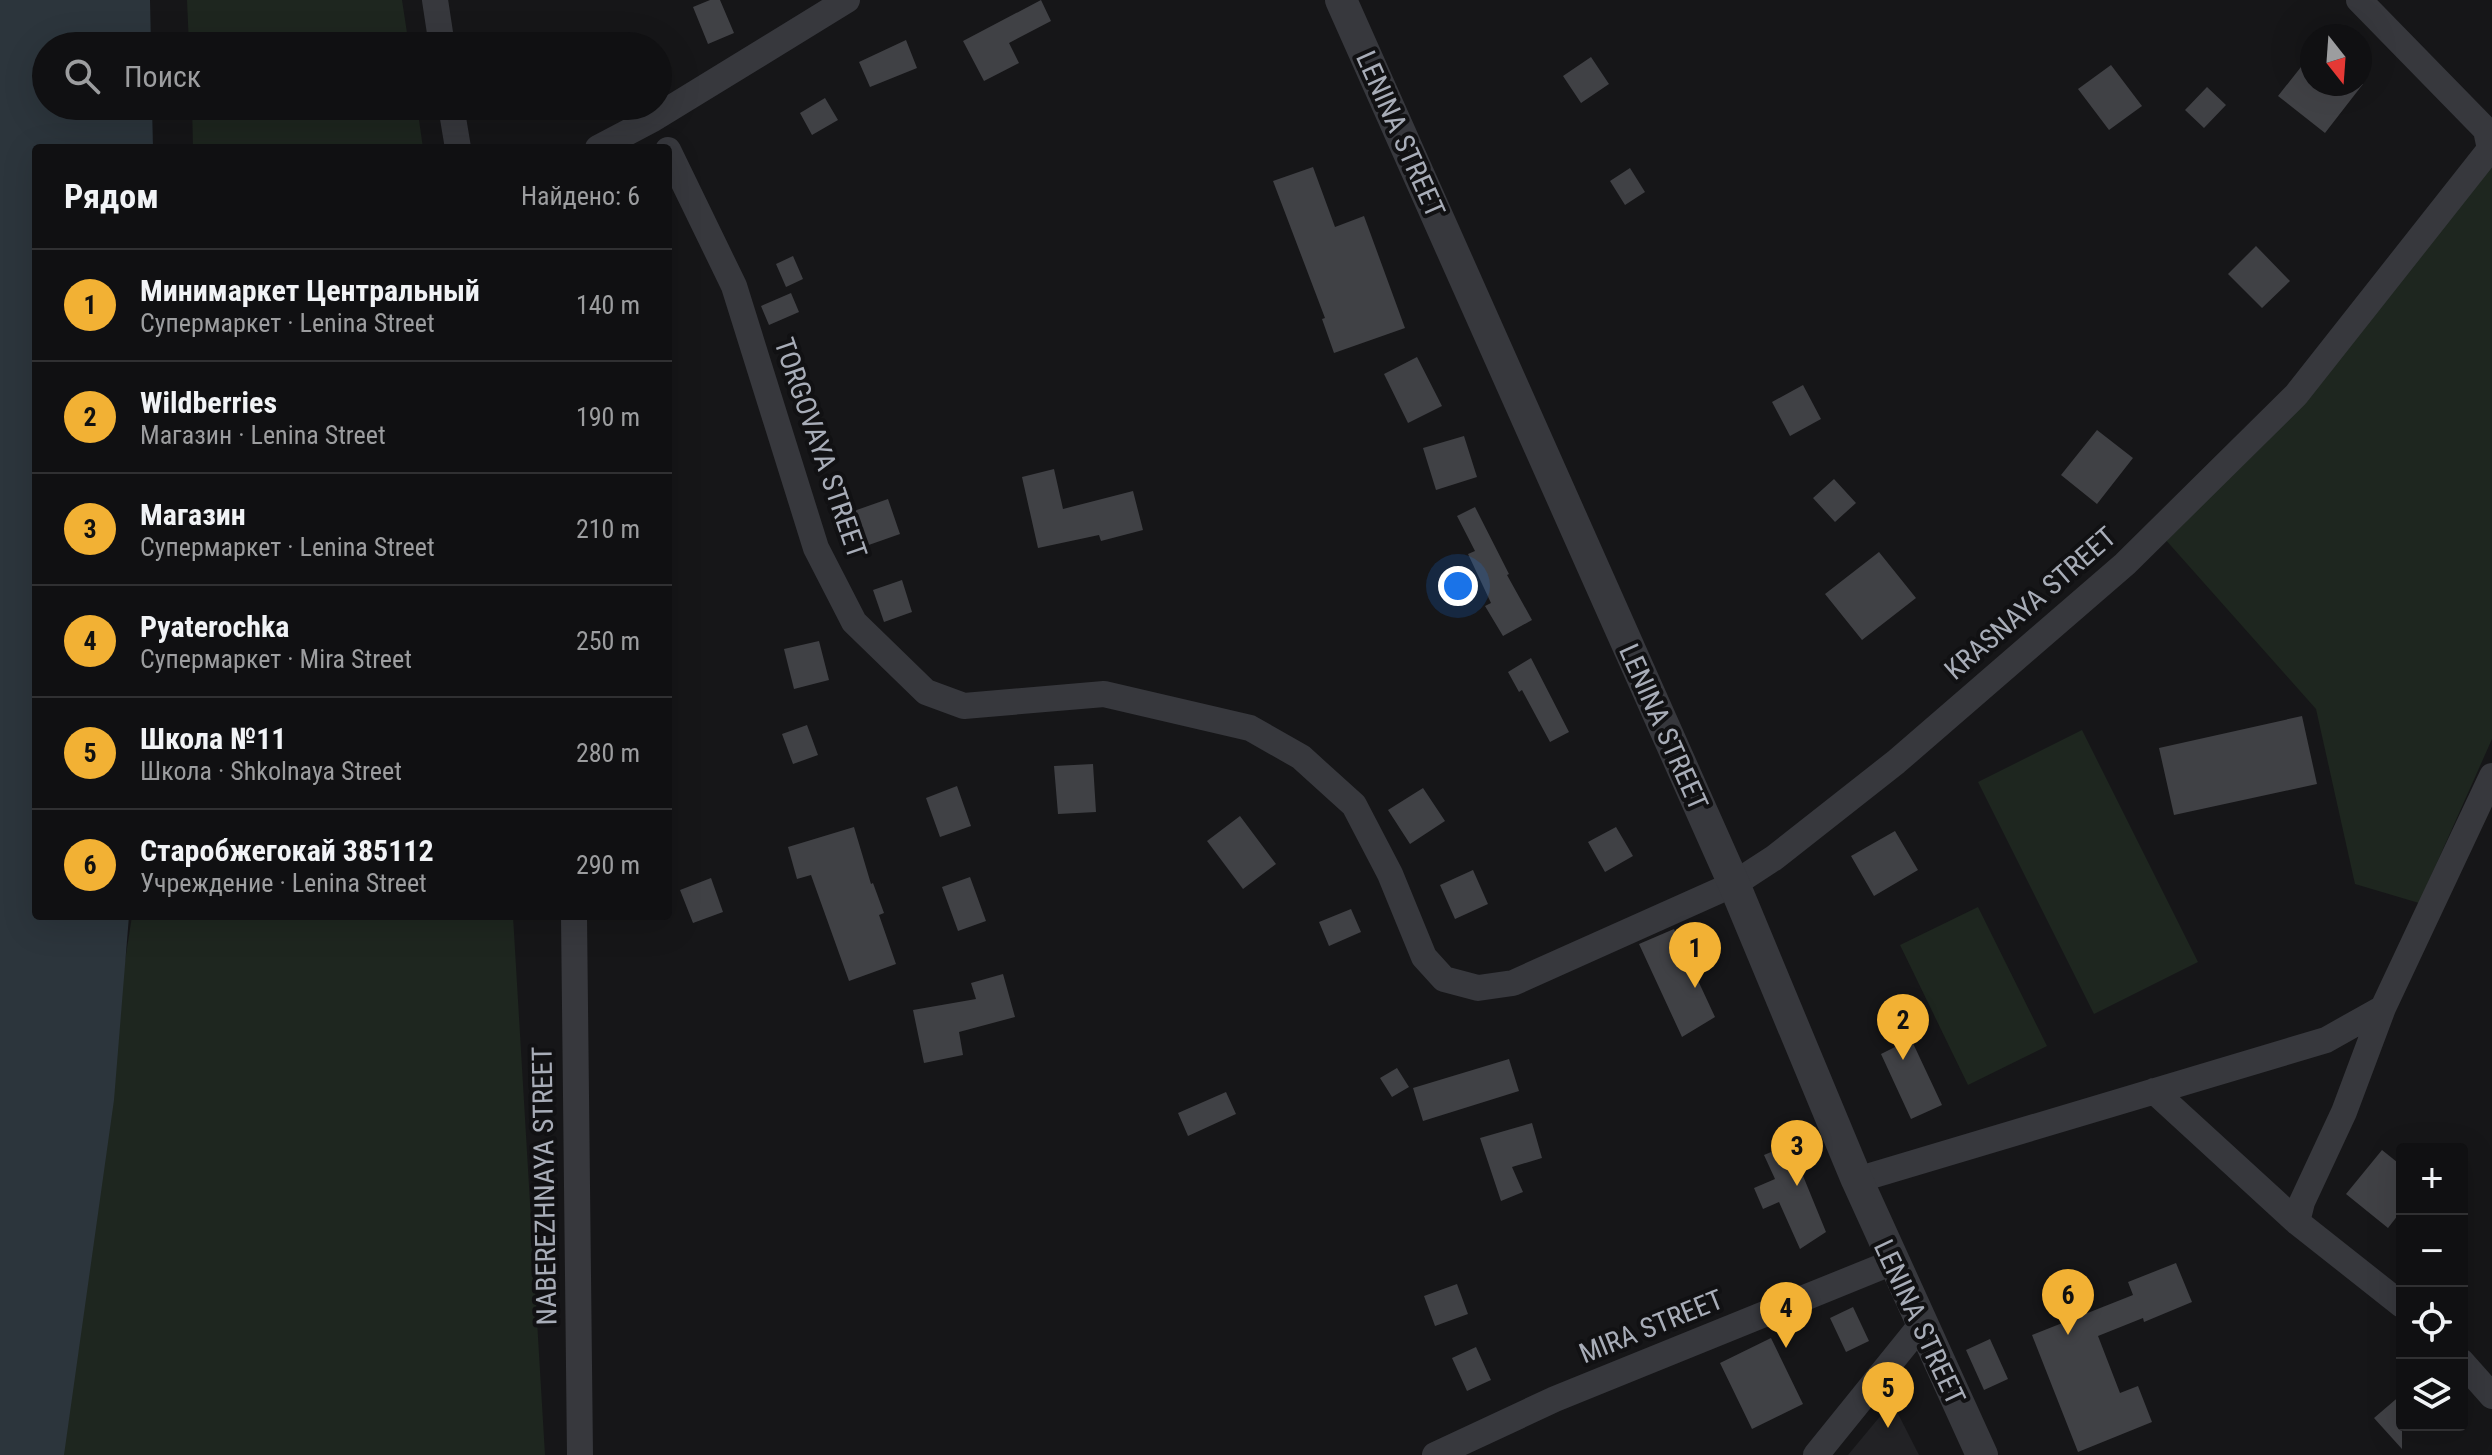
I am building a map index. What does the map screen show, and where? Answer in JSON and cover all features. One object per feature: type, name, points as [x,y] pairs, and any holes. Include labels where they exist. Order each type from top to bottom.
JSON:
[{"type":"street","points":[[435,0],[440,32]]},
{"type":"street","points":[[672,107],[847,0]]},
{"type":"street","name":"LENINA STREET","points":[[1341,0],[1734,884],[1893,1262],[1982,1455]]},
{"type":"street","name":"KRASNAYA STREET","points":[[1513,983],[1734,884],[1774,858],[1896,762],[2125,564],[2296,395],[2490,149],[2486,130],[2359,0]]},
{"type":"street","points":[[453,120],[457,144]]},
{"type":"street","points":[[606,144],[651,120]]},
{"type":"street","name":"TORGOVAYA STREET","points":[[654,120],[666,144]]},
{"type":"street","name":"TORGOVAYA STREET","points":[[672,157],[734,286],[816,548],[854,622],[926,692],[964,706],[1104,694],[1250,728],[1301,757],[1354,805],[1390,874],[1424,957],[1444,979],[1478,988],[1513,983]]},
{"type":"street","points":[[2297,1222],[2302,1202],[2344,1112],[2383,1008],[2492,776]]},
{"type":"street","name":"NABEREZHNAYA STREET","points":[[574,920],[580,1455]]},
{"type":"street","points":[[1857,1180],[2326,1040],[2383,1008]]},
{"type":"street","points":[[2154,1091],[2297,1222],[2396,1300]]},
{"type":"street","name":"MIRA STREET","points":[[1435,1455],[1555,1399],[1893,1262]]},
{"type":"street","points":[[1816,1455],[1921,1325]]},
{"type":"street","points":[[2468,1369],[2492,1396]]},
{"type":"shaded area","points":[[0,0],[150,0],[151,32],[32,32],[32,120],[152,120],[153,144],[32,144],[32,920],[129,920],[114,1100],[64,1455],[0,1455]]},
{"type":"shaded area","points":[[187,0],[402,0],[407,32],[188,32]]},
{"type":"shaded area","points":[[192,120],[419,120],[422,144],[193,144]]},
{"type":"shaded area","points":[[2492,156],[2492,739],[2419,903],[2355,884],[2316,709],[2164,538]]},
{"type":"shaded area","points":[[2082,730],[2198,962],[2094,1014],[1978,782]]},
{"type":"shaded area","points":[[1978,907],[2047,1046],[1968,1085],[1900,945]]},
{"type":"shaded area","points":[[131,920],[513,920],[545,1455],[45,1455]]},
{"type":"shaded area","points":[[1892,1402],[1919,1455],[1848,1455]]},
{"type":"building","points":[[710,0],[720,0],[734,33],[708,44],[693,7]]},
{"type":"building","points":[[1041,0],[1051,21],[1009,43],[1019,63],[984,81],[963,41]]},
{"type":"building","points":[[906,40],[917,68],[870,87],[859,62]]},
{"type":"building","points":[[1591,57],[1609,84],[1581,103],[1563,76]]},
{"type":"building","points":[[2111,65],[2142,106],[2109,130],[2078,89]]},
{"type":"building","points":[[2300,68],[2300,96],[2354,96],[2325,133],[2278,96]]},
{"type":"building","points":[[2207,87],[2226,105],[2204,128],[2185,110]]},
{"type":"building","points":[[825,98],[838,120],[812,135],[800,113]]},
{"type":"building","points":[[1313,167],[1335,227],[1364,216],[1405,328],[1334,353],[1322,319],[1325,318],[1273,181]]},
{"type":"building","points":[[1630,168],[1645,192],[1625,205],[1610,181]]},
{"type":"building","points":[[2256,246],[2290,281],[2262,308],[2228,274]]},
{"type":"building","points":[[793,256],[803,279],[786,287],[776,264]]},
{"type":"building","points":[[791,293],[799,312],[769,325],[761,306]]},
{"type":"building","points":[[1417,357],[1442,406],[1408,423],[1384,374]]},
{"type":"building","points":[[1803,385],[1821,419],[1790,436],[1772,402]]},
{"type":"building","points":[[2097,430],[2133,458],[2097,504],[2061,475]]},
{"type":"building","points":[[1464,436],[1477,477],[1436,490],[1423,448]]},
{"type":"building","points":[[1054,469],[1063,509],[1133,491],[1143,530],[1101,541],[1099,535],[1038,548],[1022,477]]},
{"type":"building","points":[[1834,479],[1856,503],[1835,522],[1813,498]]},
{"type":"building","points":[[888,499],[900,534],[863,547],[851,512]]},
{"type":"building","points":[[1475,507],[1532,620],[1503,636],[1485,606],[1491,603],[1468,554],[1475,551],[1457,516]]},
{"type":"building","points":[[1879,552],[1916,598],[1862,640],[1825,594]]},
{"type":"building","points":[[902,580],[912,612],[884,622],[873,590]]},
{"type":"building","points":[[819,641],[829,680],[794,689],[784,649]]},
{"type":"building","points":[[1531,658],[1569,732],[1550,742],[1522,690],[1519,692],[1508,672]]},
{"type":"building","points":[[2302,716],[2317,784],[2174,815],[2159,748]]},
{"type":"building","points":[[807,725],[818,755],[793,764],[782,734]]},
{"type":"building","points":[[1093,764],[1096,812],[1058,814],[1054,766]]},
{"type":"building","points":[[957,786],[971,826],[940,837],[926,798]]},
{"type":"building","points":[[1423,788],[1445,821],[1410,844],[1388,810]]},
{"type":"building","points":[[1240,816],[1276,864],[1243,889],[1207,841]]},
{"type":"building","points":[[854,827],[871,884],[884,913],[879,915],[896,964],[849,981],[811,875],[797,879],[788,847]]},
{"type":"building","points":[[1616,827],[1633,856],[1605,872],[1588,842]]},
{"type":"building","points":[[1895,831],[1918,870],[1874,896],[1851,856]]},
{"type":"building","points":[[1473,870],[1488,904],[1455,919],[1440,885]]},
{"type":"building","points":[[970,877],[986,921],[958,931],[942,887]]},
{"type":"building","points":[[711,878],[723,912],[693,923],[680,890]]},
{"type":"building","points":[[1351,909],[1361,932],[1329,946],[1319,922]]},
{"type":"building","points":[[1674,929],[1715,1017],[1682,1037],[1639,944]]},
{"type":"building","points":[[1003,974],[1015,1017],[959,1032],[963,1055],[924,1063],[913,1010],[976,999],[971,983]]},
{"type":"building","points":[[1911,1039],[1942,1105],[1911,1119],[1881,1054]]},
{"type":"building","points":[[1509,1059],[1519,1091],[1423,1121],[1413,1088]]},
{"type":"building","points":[[1397,1068],[1409,1087],[1392,1097],[1380,1078]]},
{"type":"building","points":[[1226,1092],[1236,1114],[1188,1136],[1178,1113]]},
{"type":"building","points":[[1532,1123],[1542,1158],[1512,1167],[1523,1192],[1501,1201],[1480,1138]]},
{"type":"building","points":[[1790,1144],[1826,1232],[1800,1249],[1779,1202],[1763,1209],[1754,1188],[1775,1179],[1764,1155]]},
{"type":"building","points":[[2382,1150],[2396,1161],[2396,1218],[2388,1228],[2346,1194]]},
{"type":"building","points":[[2176,1263],[2192,1302],[2144,1322],[2143,1318],[2098,1336],[2120,1393],[2138,1386],[2152,1422],[2078,1452],[2032,1335],[2133,1295],[2128,1282]]},
{"type":"building","points":[[1457,1284],[1468,1314],[1435,1326],[1424,1296]]},
{"type":"building","points":[[1853,1307],[1869,1341],[1846,1352],[1830,1318]]},
{"type":"building","points":[[1771,1338],[1803,1404],[1752,1429],[1720,1363]]},
{"type":"building","points":[[1990,1339],[2008,1379],[1984,1390],[1966,1350]]},
{"type":"building","points":[[1476,1347],[1491,1380],[1467,1391],[1452,1358]]},
{"type":"building","points":[[2396,1399],[2396,1431],[2402,1431],[2402,1449],[2374,1418]]},
{"type":"place","name":"Минимаркет Центральный","points":[[1695,988]]},
{"type":"place","name":"Wildberries","points":[[1903,1060]]},
{"type":"place","name":"Магазин","points":[[1797,1186]]},
{"type":"place","name":"Старобжегокай 385112","points":[[2068,1335]]},
{"type":"place","name":"Pyaterochka","points":[[1786,1348]]},
{"type":"place","name":"Школа №11","points":[[1888,1428]]}]
